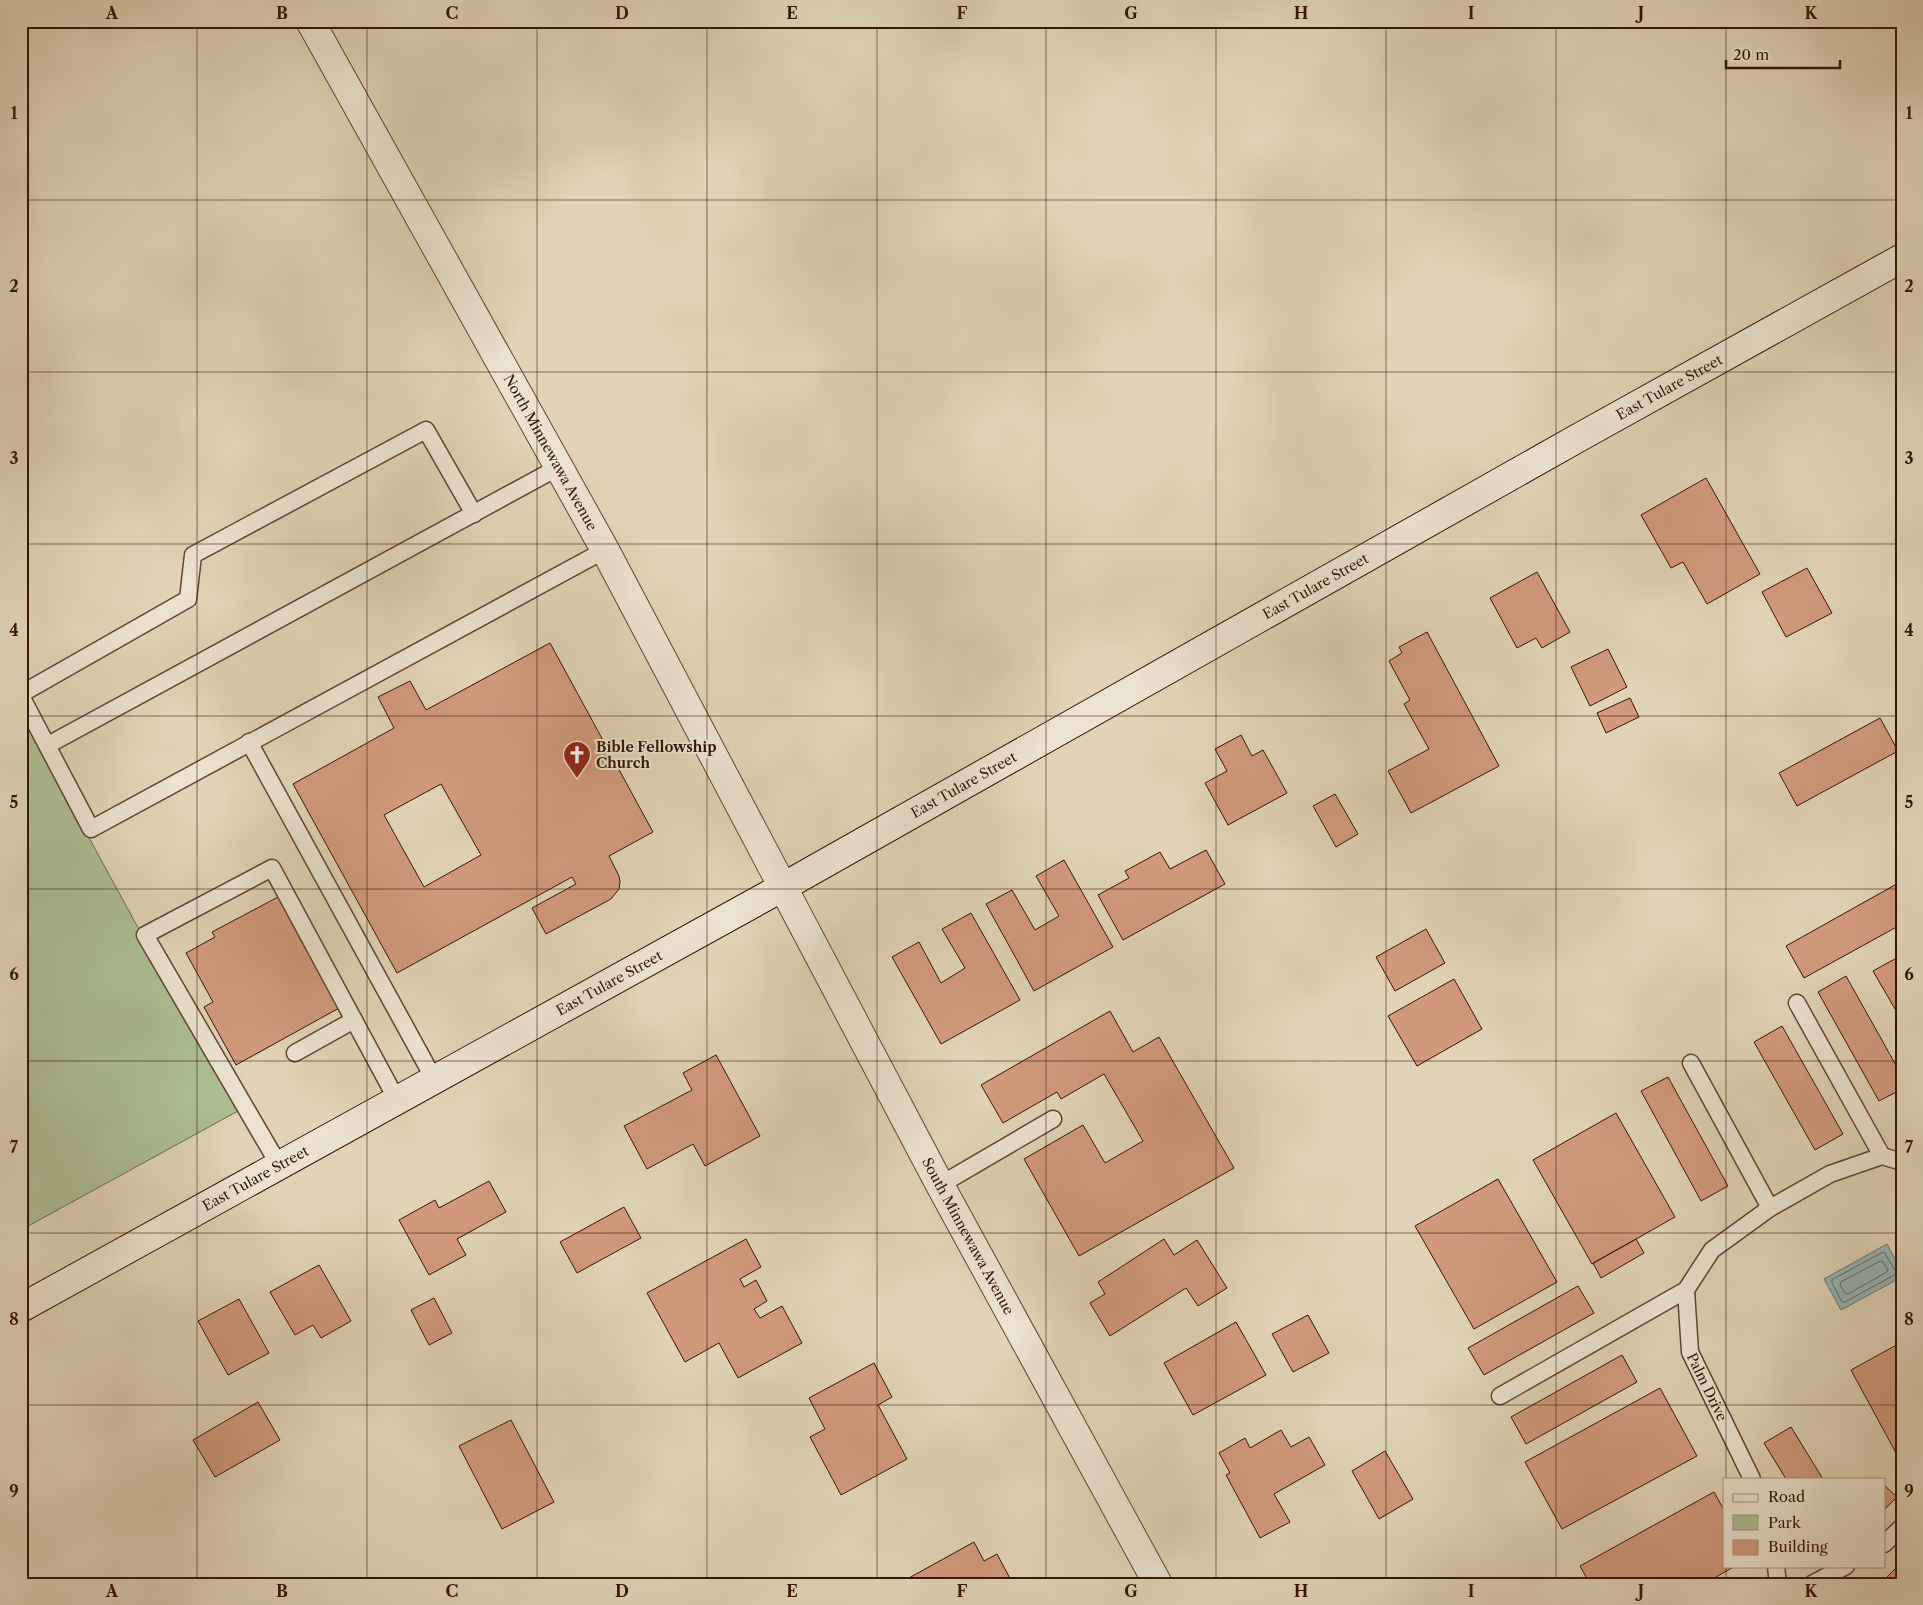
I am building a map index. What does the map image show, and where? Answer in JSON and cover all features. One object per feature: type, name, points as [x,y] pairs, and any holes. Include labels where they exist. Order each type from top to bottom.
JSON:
[{"type":"main road","name":"North Minnewawa Avenue","points":[[310,21],[605,550],[783,887]]},
{"type":"main road","name":"East Tulare Street","points":[[21,1308],[783,887],[1561,447],[1902,258]]},
{"type":"main road","name":"South Minnewawa Avenue","points":[[783,887],[940,1185],[1158,1584]]},
{"type":"lane","points":[[474,514],[426,430],[193,555],[188,599],[21,695],[91,828],[605,550]]},
{"type":"lane","points":[[48,745],[559,467]]},
{"type":"lane","points":[[249,742],[434,1079]]},
{"type":"lane","points":[[279,1165],[145,935],[272,868],[397,1100]]},
{"type":"lane","points":[[1797,1003],[1882,1156]]},
{"type":"lane","points":[[295,1053],[354,1020]]},
{"type":"lane","points":[[1691,1063],[1770,1208]]},
{"type":"lane","points":[[940,1185],[1053,1119]]},
{"type":"lane","points":[[1500,1396],[1686,1290],[1712,1250],[1770,1208],[1830,1174],[1882,1156],[1902,1162]]},
{"type":"lane","name":"Palm Drive","points":[[1686,1290],[1690,1352],[1752,1478]]},
{"type":"lane","points":[[1886,1542],[1902,1527]]},
{"type":"lane","points":[[1776,1568],[1778,1584]]},
{"type":"lane","points":[[1812,1584],[1842,1568]]},
{"type":"green space","points":[[21,713],[238,1111],[21,1230]]},
{"type":"water","points":[[1887,1244],[1902,1272],[1902,1277],[1841,1310],[1824,1279]]},
{"type":"building","points":[[1706,478],[1760,574],[1707,604],[1683,562],[1671,568],[1641,515]]},
{"type":"building","points":[[1807,568],[1832,613],[1786,637],[1762,592]]},
{"type":"building","points":[[1537,572],[1570,632],[1542,648],[1536,638],[1517,648],[1490,598]]},
{"type":"building","points":[[1427,632],[1499,766],[1411,813],[1388,771],[1429,749],[1404,704],[1410,700],[1389,661],[1402,653],[1399,647]]},
{"type":"building","points":[[550,643],[653,832],[609,856],[620,882],[619,889],[611,899],[546,934],[532,908],[576,884],[572,877],[397,973],[293,784],[394,728],[378,697],[410,681],[426,710]],"holes":[[[441,784],[481,855],[424,887],[384,815]]]},
{"type":"building","points":[[1608,649],[1627,687],[1590,706],[1571,667]]},
{"type":"building","points":[[1630,698],[1639,717],[1606,733],[1597,713]]},
{"type":"building","points":[[1880,718],[1898,751],[1797,806],[1779,773]]},
{"type":"building","points":[[1241,735],[1252,756],[1263,750],[1287,793],[1228,825],[1205,783],[1227,771],[1215,749]]},
{"type":"building","points":[[1335,794],[1358,834],[1336,847],[1313,806]]},
{"type":"building","points":[[1206,850],[1225,884],[1123,940],[1098,895],[1129,878],[1125,871],[1160,852],[1170,869]]},
{"type":"building","points":[[1064,860],[1113,947],[1034,991],[986,904],[1012,890],[1035,930],[1059,916],[1036,876]]},
{"type":"building","points":[[1902,881],[1902,924],[1804,978],[1786,946]]},
{"type":"building","points":[[280,896],[341,1007],[236,1065],[204,1007],[213,1002],[186,953],[215,937],[212,932]]},
{"type":"building","points":[[971,913],[1020,1000],[941,1044],[892,957],[919,942],[941,983],[965,968],[942,929]]},
{"type":"building","points":[[1426,929],[1445,963],[1395,991],[1376,957]]},
{"type":"building","points":[[1902,955],[1902,1021],[1873,971]]},
{"type":"building","points":[[1846,976],[1902,1076],[1902,1089],[1879,1101],[1818,992]]},
{"type":"building","points":[[1454,979],[1482,1029],[1417,1066],[1388,1016]]},
{"type":"building","points":[[1110,1011],[1133,1052],[1159,1037],[1234,1168],[1079,1256],[1024,1159],[1083,1125],[1105,1163],[1143,1141],[1104,1074],[1061,1099],[1057,1092],[1003,1123],[981,1085]]},
{"type":"building","points":[[1782,1026],[1843,1134],[1815,1150],[1754,1042]]},
{"type":"building","points":[[716,1055],[760,1136],[705,1166],[693,1144],[647,1169],[624,1126],[692,1090],[683,1073]]},
{"type":"building","points":[[1668,1077],[1728,1186],[1701,1201],[1641,1091]]},
{"type":"building","points":[[1616,1113],[1675,1217],[1592,1264],[1533,1160]]},
{"type":"building","points":[[1498,1179],[1557,1282],[1474,1329],[1415,1226]]},
{"type":"building","points":[[489,1181],[506,1212],[457,1239],[466,1255],[429,1275],[399,1220],[435,1200],[439,1208]]},
{"type":"building","points":[[624,1207],[641,1238],[577,1273],[560,1242]]},
{"type":"building","points":[[746,1239],[761,1267],[740,1279],[744,1287],[756,1280],[767,1301],[754,1309],[760,1318],[782,1306],[802,1343],[738,1378],[719,1343],[685,1362],[647,1293]]},
{"type":"building","points":[[1164,1239],[1174,1255],[1197,1240],[1227,1288],[1198,1306],[1186,1288],[1110,1336],[1090,1303],[1105,1294],[1098,1282]]},
{"type":"building","points":[[1636,1239],[1644,1253],[1601,1278],[1593,1263]]},
{"type":"building","points":[[319,1265],[351,1321],[321,1338],[313,1325],[295,1335],[270,1292]]},
{"type":"building","points":[[1578,1286],[1594,1313],[1484,1375],[1468,1348]]},
{"type":"building","points":[[434,1298],[452,1333],[429,1345],[411,1310]]},
{"type":"building","points":[[239,1299],[269,1353],[228,1375],[198,1321]]},
{"type":"building","points":[[1308,1315],[1329,1353],[1293,1372],[1272,1334]]},
{"type":"building","points":[[1236,1322],[1266,1375],[1193,1415],[1164,1363]]},
{"type":"building","points":[[1902,1342],[1902,1464],[1851,1370]]},
{"type":"building","points":[[1622,1355],[1637,1382],[1526,1444],[1511,1417]]},
{"type":"building","points":[[874,1363],[892,1397],[878,1405],[907,1459],[841,1495],[810,1437],[825,1429],[809,1398]]},
{"type":"building","points":[[1660,1388],[1697,1456],[1562,1529],[1525,1462]]},
{"type":"building","points":[[258,1402],[280,1440],[215,1477],[193,1440]]},
{"type":"building","points":[[511,1420],[554,1502],[502,1529],[459,1446]]},
{"type":"building","points":[[1791,1427],[1822,1478],[1785,1478],[1764,1443]]},
{"type":"building","points":[[1281,1430],[1291,1447],[1309,1437],[1325,1465],[1274,1494],[1290,1522],[1260,1538],[1226,1475],[1230,1473],[1219,1453],[1245,1438],[1250,1448]]},
{"type":"building","points":[[1385,1451],[1413,1499],[1379,1519],[1352,1471]]},
{"type":"building","points":[[1886,1487],[1897,1497],[1886,1508]]},
{"type":"building","points":[[1714,1492],[1723,1508],[1723,1568],[1732,1568],[1704,1584],[1590,1584],[1580,1566]]},
{"type":"building","points":[[974,1542],[984,1561],[997,1554],[1013,1584],[898,1584]]},
{"type":"building","points":[[1902,1562],[1902,1584],[1880,1584]]},
{"type":"place","name":"Bible Fellowship Church","points":[[577,779]]}]
